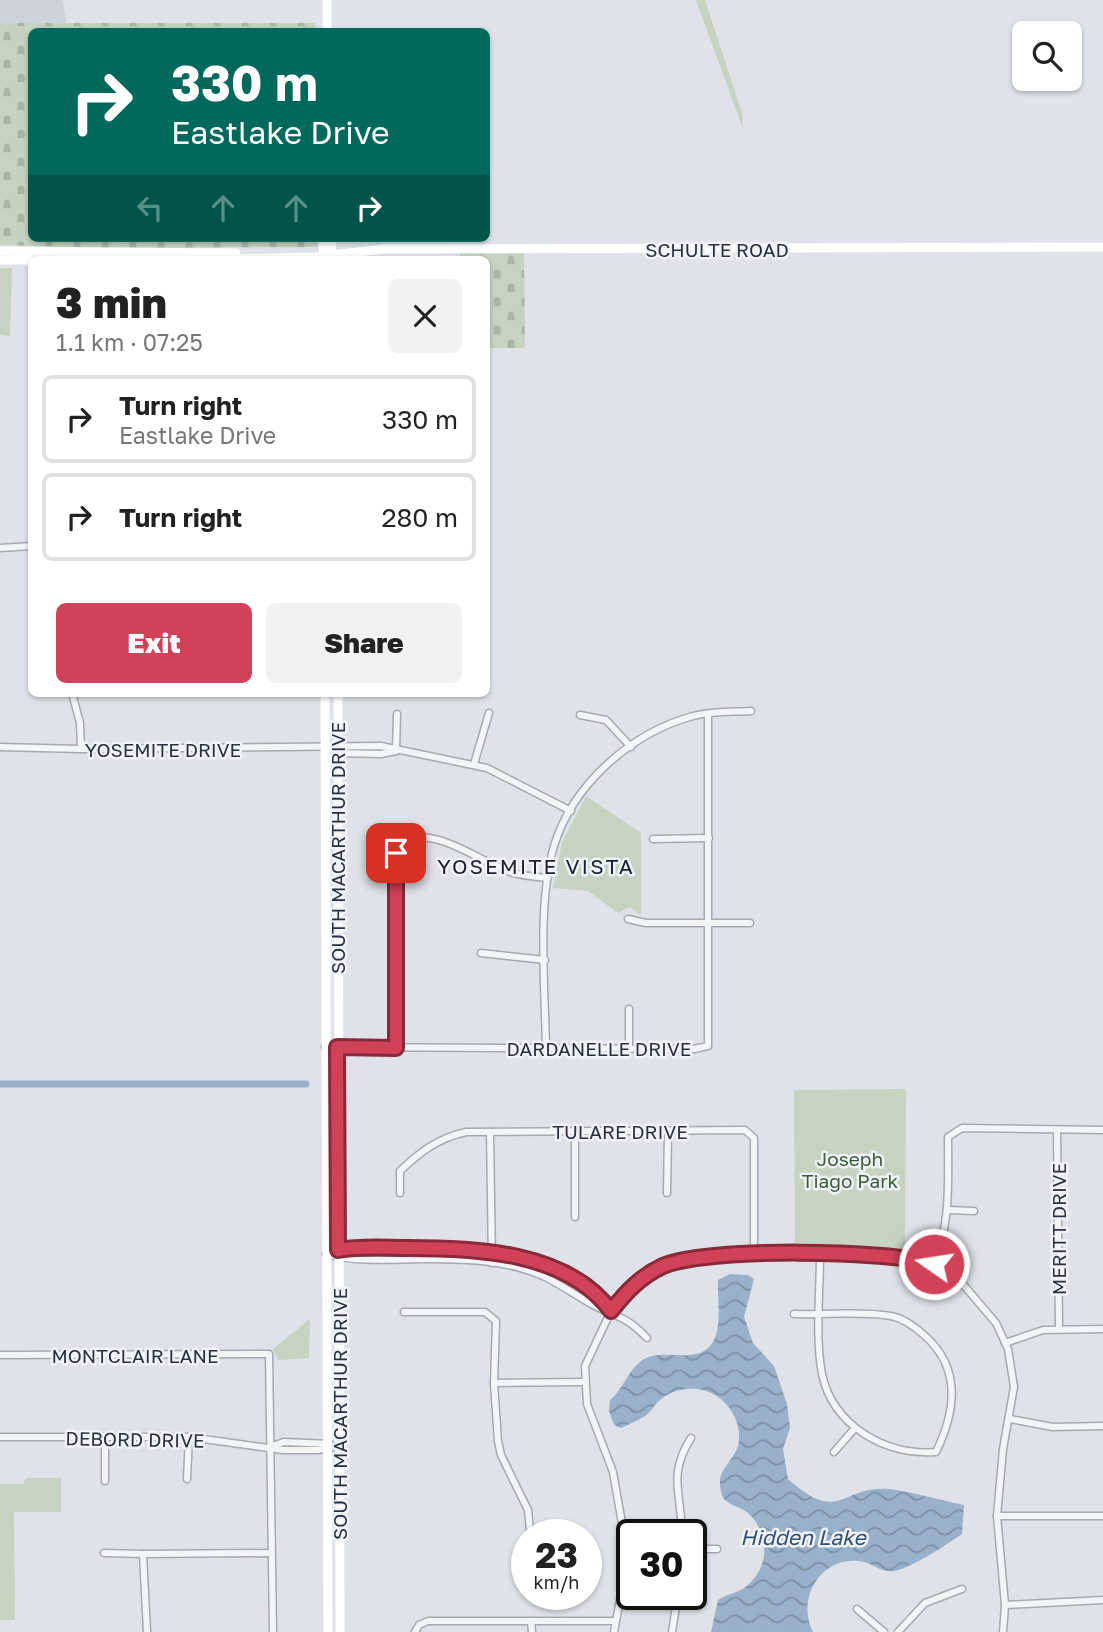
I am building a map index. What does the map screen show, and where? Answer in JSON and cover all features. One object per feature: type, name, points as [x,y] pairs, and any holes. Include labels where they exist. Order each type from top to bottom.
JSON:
[{"type":"main road","points":[[325,0],[325,28]]},
{"type":"main road","name":"SCHULTE ROAD","points":[[0,251],[53,256],[327,256],[356,251],[1103,247]]},
{"type":"main road","points":[[348,256],[356,251]]},
{"type":"main road","points":[[0,260],[28,260]]},
{"type":"main road","name":"SOUTH MACARTHUR DRIVE","points":[[325,697],[328,1632]]},
{"type":"main road","name":"SOUTH MACARTHUR DRIVE","points":[[338,697],[340,1632]]},
{"type":"street","points":[[0,548],[28,546]]},
{"type":"street","points":[[73,697],[80,723],[81,750]]},
{"type":"street","points":[[546,1049],[548,878],[554,846],[571,811],[610,761],[658,729],[708,714],[751,711]]},
{"type":"street","points":[[474,764],[489,713]]},
{"type":"street","points":[[396,751],[397,714]]},
{"type":"street","points":[[708,714],[710,922]]},
{"type":"street","points":[[580,716],[606,720],[631,747]]},
{"type":"street","name":"YOSEMITE DRIVE","points":[[0,747],[81,750],[326,748],[381,754],[396,751],[435,755],[474,764],[513,780],[571,811]]},
{"type":"street","points":[[653,839],[709,838]]},
{"type":"street","points":[[396,1048],[397,846],[404,840],[436,841],[510,872],[548,878]]},
{"type":"street","points":[[628,919],[646,923],[750,922]]},
{"type":"street","name":"DARDANELLE DRIVE","points":[[325,1047],[629,1049],[708,1046],[710,922]]},
{"type":"street","points":[[481,953],[545,960]]},
{"type":"street","points":[[629,1009],[629,1049]]},
{"type":"street","points":[[934,1264],[945,1233],[948,1210],[948,1137],[953,1131],[962,1128],[1103,1130]]},
{"type":"street","points":[[667,1193],[668,1131]]},
{"type":"street","name":"MERITT DRIVE","points":[[1057,1131],[1059,1328]]},
{"type":"street","points":[[490,1132],[492,1263]]},
{"type":"street","name":"TULARE DRIVE","points":[[400,1193],[400,1171],[421,1151],[452,1135],[490,1132],[750,1133],[754,1138],[754,1254]]},
{"type":"street","points":[[575,1132],[575,1217]]},
{"type":"street","points":[[948,1210],[974,1211]]},
{"type":"street","points":[[326,1254],[490,1251],[549,1267],[601,1297],[611,1311]]},
{"type":"street","points":[[338,1254],[492,1263],[545,1277],[596,1307],[611,1311],[633,1324],[646,1338]]},
{"type":"street","points":[[623,1519],[613,1472],[587,1404],[584,1382],[585,1366],[611,1311],[637,1282],[665,1265],[709,1255],[892,1256],[934,1264],[961,1282],[981,1302],[1005,1343],[1014,1387],[1003,1449],[997,1516],[1005,1605],[1003,1632]]},
{"type":"street","points":[[794,1314],[820,1315],[895,1317],[931,1341],[947,1365],[953,1393],[952,1412],[936,1452],[890,1447],[855,1428],[832,1401],[821,1364],[820,1315],[820,1255]]},
{"type":"street","points":[[404,1312],[485,1312],[492,1315],[497,1324],[494,1383],[500,1455],[524,1498],[528,1519]]},
{"type":"street","points":[[1005,1343],[1026,1334],[1059,1328],[1103,1329]]},
{"type":"street","name":"MONTCLAIR LANE","points":[[0,1355],[269,1354],[270,1447]]},
{"type":"street","points":[[494,1383],[584,1382]]},
{"type":"street","points":[[1010,1419],[1053,1427],[1103,1426]]},
{"type":"street","points":[[834,1452],[855,1428]]},
{"type":"street","name":"DEBORD DRIVE","points":[[0,1437],[189,1437],[242,1447],[270,1447],[284,1442],[339,1446]]},
{"type":"street","points":[[104,1481],[105,1437]]},
{"type":"street","points":[[187,1479],[189,1437]]},
{"type":"street","points":[[680,1519],[675,1488],[677,1468],[691,1438]]},
{"type":"street","points":[[270,1447],[273,1632]]},
{"type":"street","points":[[997,1516],[1103,1516]]},
{"type":"street","points":[[707,1549],[717,1549]]},
{"type":"street","points":[[104,1553],[271,1553]]},
{"type":"street","points":[[143,1554],[147,1632]]},
{"type":"street","points":[[898,1632],[925,1604],[962,1589]]},
{"type":"street","points":[[1005,1605],[1103,1600]]},
{"type":"street","points":[[856,1609],[884,1632]]},
{"type":"street","points":[[614,1632],[617,1610]]},
{"type":"street","points":[[672,1632],[675,1610]]},
{"type":"street","points":[[415,1632],[419,1625],[428,1621],[614,1621]]},
{"type":"street","points":[[531,1621],[532,1632]]},
{"type":"shaded area","points":[[0,0],[63,0],[66,23],[0,23]]},
{"type":"green space","points":[[696,0],[705,0],[742,113],[743,129]]},
{"type":"green space","points":[[0,23],[315,23],[315,28],[28,28],[28,242],[317,242],[317,247],[99,248],[0,245]]},
{"type":"green space","points":[[460,252],[524,252],[525,348],[490,348],[490,256],[460,256]]},
{"type":"green space","points":[[0,268],[12,268],[10,336],[0,335]]},
{"type":"green space","points":[[586,796],[641,833],[641,915],[630,907],[618,913],[588,891],[553,888],[562,842]]},
{"type":"green space","name":"Joseph Tiago Park","points":[[906,1089],[905,1251],[795,1248],[794,1090]]},
{"type":"green space","points":[[310,1319],[309,1358],[278,1360],[273,1349]]},
{"type":"green space","points":[[25,1478],[61,1478],[61,1512],[14,1512],[15,1620],[0,1620],[0,1484],[24,1484]]},
{"type":"water","name":"Hidden Lake","points":[[730,1274],[748,1275],[754,1279],[744,1317],[753,1343],[774,1366],[787,1404],[790,1428],[783,1449],[788,1479],[806,1493],[830,1502],[873,1489],[889,1489],[964,1505],[962,1534],[911,1565],[890,1571],[859,1561],[845,1562],[823,1573],[810,1594],[808,1619],[813,1632],[711,1632],[718,1600],[750,1583],[757,1575],[764,1556],[763,1537],[754,1519],[747,1512],[726,1501],[721,1493],[720,1478],[739,1440],[736,1419],[727,1405],[709,1392],[692,1389],[667,1395],[645,1416],[621,1428],[614,1425],[609,1411],[610,1400],[642,1360],[658,1355],[701,1353],[709,1347],[718,1327],[718,1280]]},
{"type":"waterway","points":[[0,1084],[306,1084]]},
{"type":"district","name":"YOSEMITE VISTA","points":[[536,866]]},
{"type":"route","points":[[396,853],[396,1048],[337,1047],[338,1250],[457,1249],[510,1255],[549,1267],[575,1280],[601,1297],[611,1311],[625,1293],[652,1272],[685,1259],[709,1255],[876,1254],[919,1259],[934,1264]]}]
